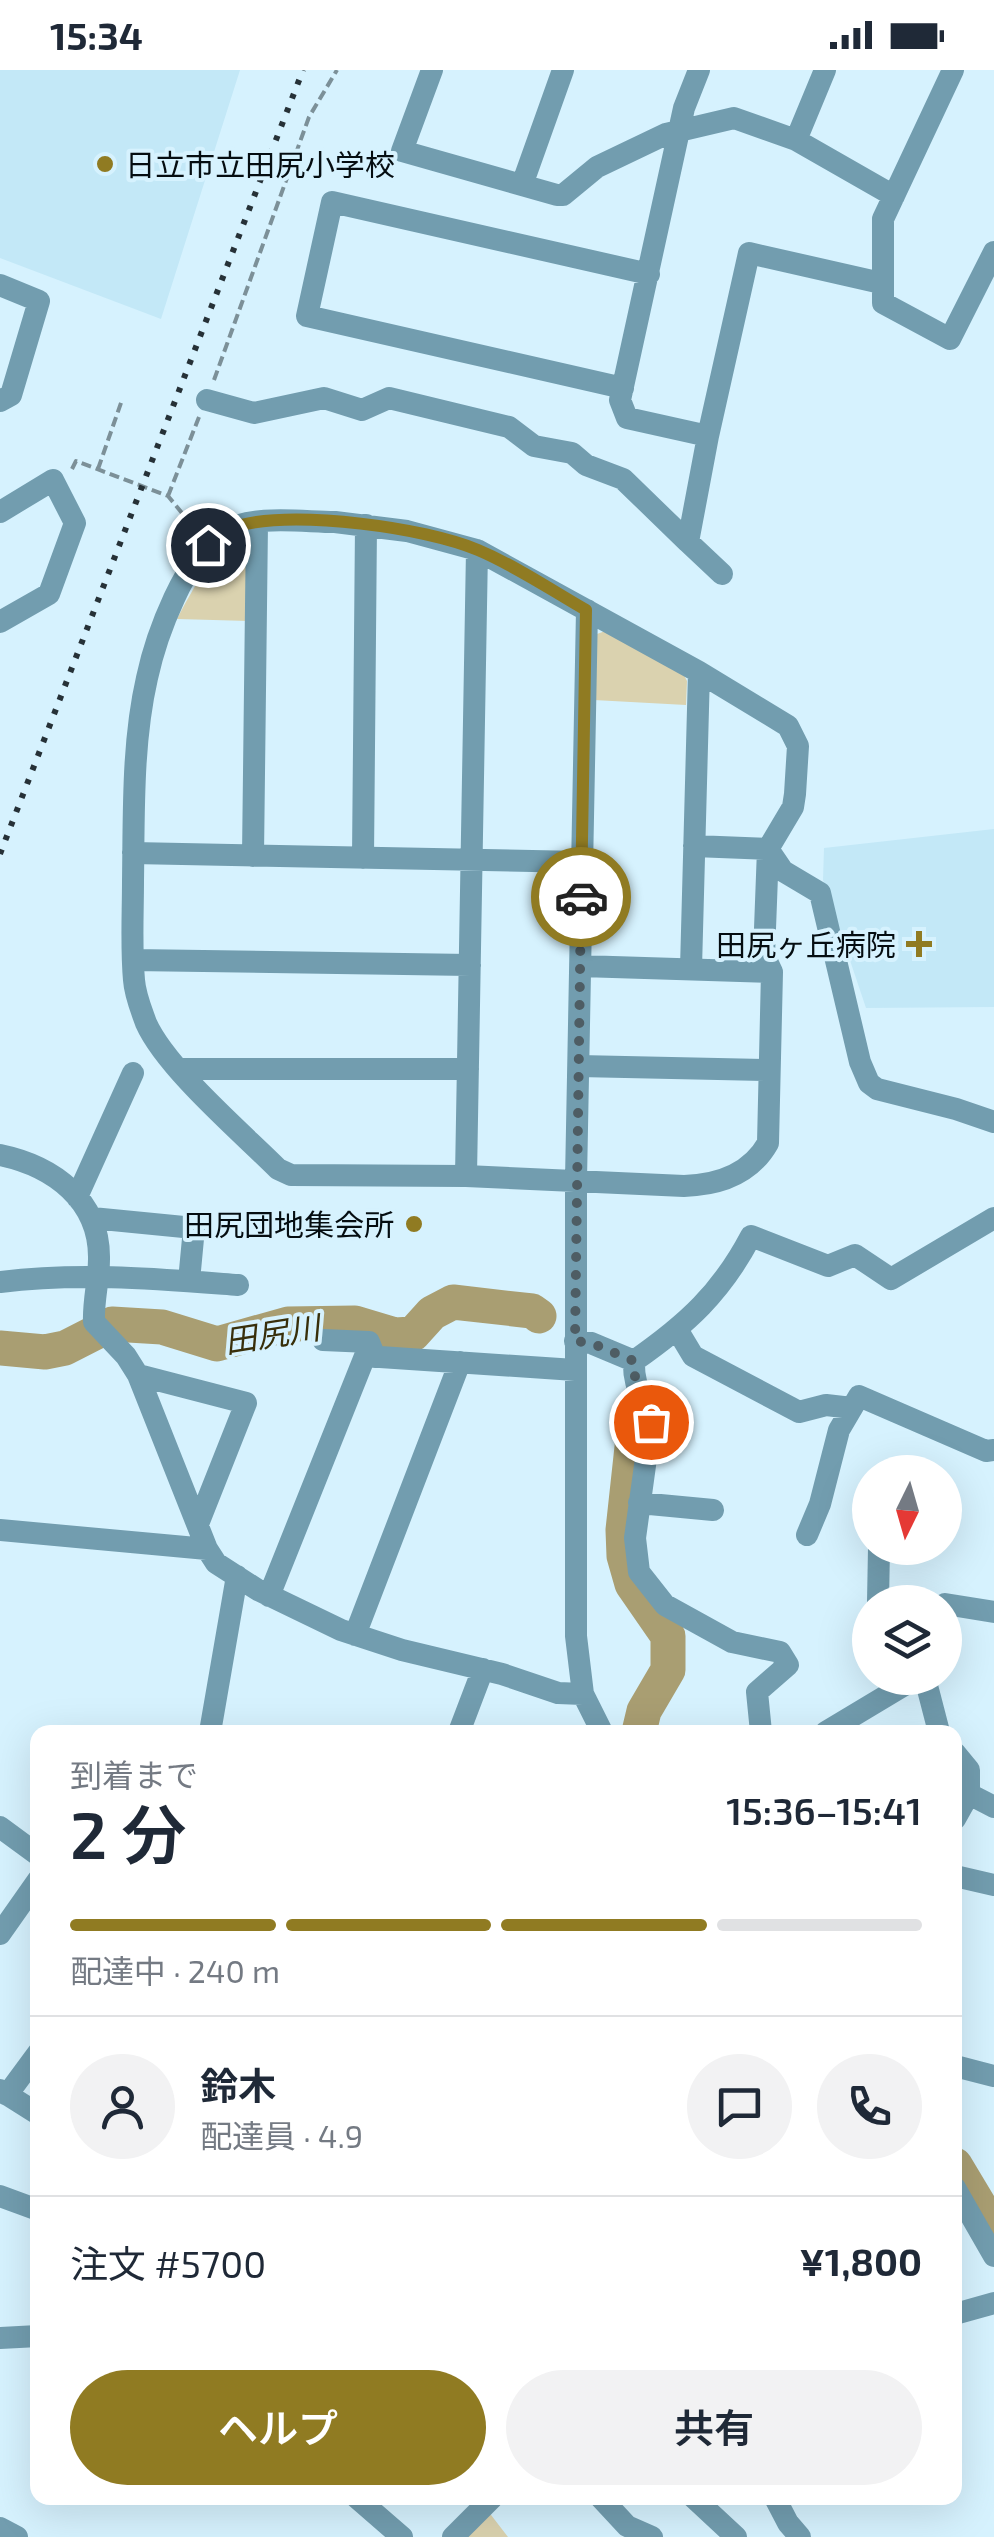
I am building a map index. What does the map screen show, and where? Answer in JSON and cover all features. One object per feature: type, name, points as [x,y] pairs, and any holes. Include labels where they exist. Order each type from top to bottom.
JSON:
[{"type":"street","points":[[432,70],[402,152],[563,195],[597,167],[666,134],[734,118],[796,140],[894,196]]},
{"type":"street","points":[[522,185],[563,70]]},
{"type":"street","points":[[699,70],[684,108],[620,400],[626,418],[708,436]]},
{"type":"street","points":[[796,140],[824,70]]},
{"type":"street","points":[[953,70],[883,219],[882,303],[950,339],[994,252]]},
{"type":"street","points":[[623,388],[307,316],[332,202],[649,274]]},
{"type":"street","points":[[688,542],[749,253],[881,283]]},
{"type":"street","points":[[0,285],[39,300],[11,396],[0,401]]},
{"type":"street","points":[[207,400],[254,413],[324,398],[362,410],[389,398],[509,426],[534,446],[572,453],[586,465],[623,480],[722,574]]},
{"type":"street","points":[[0,512],[52,480],[75,523],[50,594],[0,622]]},
{"type":"street","points":[[252,856],[257,523]]},
{"type":"street","points":[[257,523],[366,524],[446,539],[477,550],[699,672],[788,726],[798,746],[793,807],[768,849],[764,956],[772,972],[768,1144],[760,1157],[715,1185],[285,1173],[178,1069],[160,1048],[136,994],[134,853],[139,735],[146,679],[167,616],[208,545],[223,532],[257,523]]},
{"type":"street","points":[[363,858],[366,524]]},
{"type":"street","points":[[466,1176],[477,550]]},
{"type":"street","points":[[586,610],[574,1370],[576,1636],[583,1694],[598,1725]]},
{"type":"street","points":[[691,968],[699,672]]},
{"type":"street","points":[[694,846],[768,849]]},
{"type":"street","points":[[768,849],[783,871],[814,887],[822,898],[860,1062],[869,1084],[886,1093],[994,1122]]},
{"type":"street","points":[[134,853],[581,862]]},
{"type":"street","points":[[133,960],[470,965]]},
{"type":"street","points":[[580,966],[772,972]]},
{"type":"street","points":[[579,1066],[769,1070]]},
{"type":"street","points":[[178,1069],[468,1070]]},
{"type":"street","points":[[77,1197],[133,1073]]},
{"type":"street","points":[[0,1155],[40,1166],[77,1197],[92,1218],[98,1232],[99,1328],[138,1375],[207,1549],[216,1562],[269,1596],[355,1635],[484,1669],[558,1694],[583,1694]]},
{"type":"street","points":[[92,1218],[194,1228],[189,1282]]},
{"type":"street","points":[[634,1361],[678,1330],[732,1272],[751,1236],[828,1266],[855,1255],[891,1279],[994,1218]]},
{"type":"street","points":[[0,1282],[52,1275],[238,1285]]},
{"type":"street","points":[[678,1330],[693,1356],[800,1412],[826,1405],[852,1408]]},
{"type":"street","points":[[323,1340],[369,1342],[376,1357]]},
{"type":"street","points":[[575,1341],[591,1343],[634,1361]]},
{"type":"street","points":[[269,1596],[365,1356],[574,1370]]},
{"type":"street","points":[[634,1361],[633,1381],[651,1422],[634,1538],[639,1572],[665,1605],[732,1642],[780,1652],[788,1665],[758,1692],[760,1725]]},
{"type":"street","points":[[355,1635],[460,1362]]},
{"type":"street","points":[[138,1375],[246,1403],[198,1524]]},
{"type":"street","points":[[808,1535],[839,1430],[859,1396],[986,1451],[994,1450]]},
{"type":"street","points":[[640,1503],[713,1510]]},
{"type":"street","points":[[0,1530],[207,1549]]},
{"type":"street","points":[[211,1725],[236,1576]]},
{"type":"street","points":[[962,1607],[994,1612]]},
{"type":"street","points":[[462,1725],[484,1669]]},
{"type":"street","points":[[838,1725],[888,1695]]},
{"type":"street","points":[[929,1695],[937,1725]]},
{"type":"street","points":[[962,1761],[970,1770],[969,1794],[962,1806]]},
{"type":"street","points":[[969,1794],[994,1807]]},
{"type":"street","points":[[0,1827],[30,1849]]},
{"type":"street","points":[[962,1878],[994,1885]]},
{"type":"street","points":[[0,1934],[30,1891]]},
{"type":"street","points":[[30,2062],[4,2092],[30,2109]]},
{"type":"street","points":[[962,2068],[994,2076]]},
{"type":"street","points":[[0,2196],[30,2207]]},
{"type":"street","points":[[962,2200],[994,2256]]},
{"type":"street","points":[[962,2312],[994,2303]]},
{"type":"street","points":[[0,2338],[30,2336]]},
{"type":"street","points":[[365,2505],[402,2537]]},
{"type":"street","points":[[454,2537],[485,2505]]},
{"type":"street","points":[[608,2505],[628,2526],[645,2536]]},
{"type":"street","points":[[702,2505],[736,2537]]},
{"type":"street","points":[[779,2505],[800,2537]]},
{"type":"street","points":[[0,2528],[17,2537]]},
{"type":"path","points":[[168,496],[207,400],[309,117],[337,70]]},
{"type":"path","points":[[98,469],[122,400]]},
{"type":"path","points":[[59,491],[76,461],[168,496],[208,545]]},
{"type":"shaded area","name":"日立市立田尻小学校","points":[[0,70],[240,70],[161,319],[0,258]]},
{"type":"shaded area","points":[[241,533],[249,542],[249,621],[177,619],[212,561]]},
{"type":"shaded area","points":[[608,630],[682,671],[687,681],[686,705],[594,700],[597,634]]},
{"type":"shaded area","name":"田尻ヶ丘病院","points":[[994,829],[994,1007],[866,1008],[823,880],[824,848]]},
{"type":"shaded area","points":[[488,2511],[508,2537],[459,2537]]},
{"type":"waterway","name":"田尻川","points":[[0,1348],[45,1352],[65,1348],[112,1324],[162,1327],[217,1344],[288,1324],[355,1323],[395,1335],[413,1334],[432,1313],[453,1302],[532,1311],[539,1316]]},
{"type":"waterway","name":"田尻川","points":[[632,1415],[624,1556],[632,1584],[668,1636],[668,1670],[644,1711],[641,1725]]},
{"type":"waterway","name":"田尻川","points":[[962,2177],[994,2230]]},
{"type":"railway","points":[[0,854],[303,70]]},
{"type":"way so far","points":[[581,897],[575,1341],[591,1343],[634,1361],[633,1381],[651,1422]]},
{"type":"place","name":"日立市立田尻小学校","points":[[105,164]]},
{"type":"place","name":"田尻ヶ丘病院","points":[[919,944]]},
{"type":"place","name":"田尻団地集会所","points":[[414,1224]]},
{"type":"route","points":[[208,545],[223,532],[257,523],[335,522],[407,531],[477,550],[586,610],[581,897]]}]
